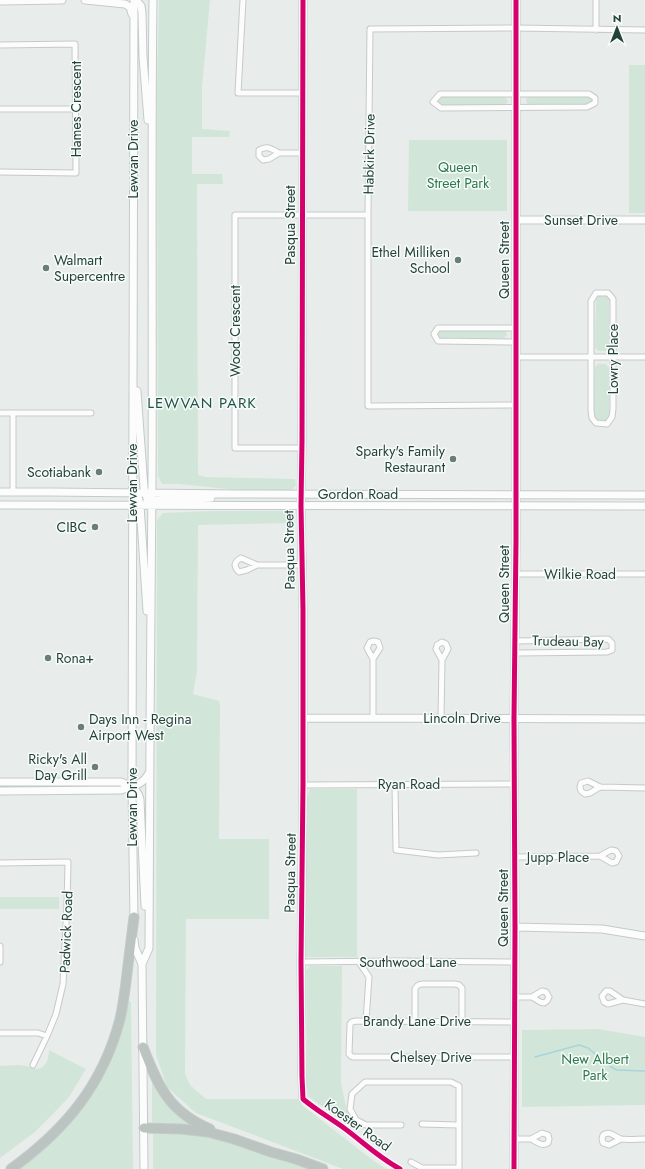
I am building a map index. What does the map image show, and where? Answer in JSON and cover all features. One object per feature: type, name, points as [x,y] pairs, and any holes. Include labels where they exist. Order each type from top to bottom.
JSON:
[{"type":"highway","points":[[11,1169],[41,1146],[68,1119],[90,1089],[103,1065],[114,1039],[122,1010],[134,917]]},
{"type":"highway","points":[[143,1047],[158,1083],[176,1109],[185,1116],[207,1128],[271,1152]]},
{"type":"highway","points":[[144,1128],[181,1129],[208,1132],[234,1139],[323,1169]]},
{"type":"main road","points":[[0,1],[62,0]]},
{"type":"main road","points":[[85,0],[125,4],[130,7],[134,19]]},
{"type":"main road","points":[[135,0],[141,6],[142,13],[143,57],[153,176]]},
{"type":"main road","name":"Lewvan Drive","points":[[135,0],[133,171],[132,786],[134,948],[142,964]]},
{"type":"main road","name":"Lewvan Drive","points":[[148,493],[153,176],[152,0]]},
{"type":"main road","name":"Pasqua Street","points":[[303,0],[301,494],[303,718],[301,962],[303,1099]]},
{"type":"main road","name":"Queen Street","points":[[514,1169],[516,0]]},
{"type":"main road","name":"Sunset Drive","points":[[516,220],[645,220]]},
{"type":"main road","points":[[133,324],[143,481],[151,502],[228,497],[237,494]]},
{"type":"main road","name":"Gordon Road","points":[[0,492],[645,495]]},
{"type":"main road","points":[[132,493],[137,494],[140,503],[151,683]]},
{"type":"main road","name":"Lewvan Drive","points":[[144,1169],[142,964],[149,948],[151,502]]},
{"type":"main road","name":"Gordon Road","points":[[0,505],[132,505],[151,502],[301,506],[645,506]]},
{"type":"main road","name":"Lincoln Drive","points":[[303,718],[645,719]]},
{"type":"main road","points":[[109,782],[125,778],[129,773],[132,726]]},
{"type":"main road","points":[[0,791],[121,790],[138,784],[146,779],[149,773]]},
{"type":"main road","points":[[0,782],[121,782],[132,786],[139,794],[140,800],[145,911],[149,948]]},
{"type":"main road","points":[[515,927],[602,929],[645,936]]},
{"type":"street","points":[[243,0],[238,93],[302,93]]},
{"type":"street","points":[[596,0],[596,30]]},
{"type":"street","name":"Habkirk Drive","points":[[515,405],[368,406],[370,29],[516,28],[645,30]]},
{"type":"street","name":"Hames Crescent","points":[[0,44],[75,44],[76,173],[0,172]]},
{"type":"street","points":[[440,94],[589,94],[595,98],[595,103],[587,107],[517,107],[441,108],[433,102],[440,94]]},
{"type":"street","points":[[0,109],[76,109]]},
{"type":"street","points":[[279,153],[302,153]]},
{"type":"street","name":"Wood Crescent","points":[[302,215],[235,215],[235,448],[302,448]]},
{"type":"street","points":[[302,215],[368,215]]},
{"type":"street","name":"Lowry Place","points":[[596,293],[608,293],[613,299],[614,357],[612,417],[607,424],[596,423],[592,418],[592,357],[591,301],[596,293]]},
{"type":"street","points":[[516,328],[438,328],[434,334],[438,341],[516,342]]},
{"type":"street","points":[[516,357],[645,357]]},
{"type":"street","points":[[0,413],[91,413]]},
{"type":"street","points":[[12,492],[13,413]]},
{"type":"street","points":[[257,565],[302,565]]},
{"type":"street","name":"Wilkie Road","points":[[516,574],[645,574]]},
{"type":"street","name":"Trudeau Bay","points":[[516,641],[608,639],[612,643],[612,650],[607,652],[516,654]]},
{"type":"street","points":[[373,659],[373,718]]},
{"type":"street","points":[[441,718],[442,660]]},
{"type":"street","points":[[395,784],[396,850],[438,855],[476,853]]},
{"type":"street","name":"Ryan Road","points":[[303,785],[515,784]]},
{"type":"street","points":[[600,787],[645,788]]},
{"type":"street","name":"Jupp Place","points":[[515,857],[600,856]]},
{"type":"street","name":"Padwick Road","points":[[0,863],[68,862],[63,984],[56,1014],[33,1065]]},
{"type":"street","points":[[0,946],[0,962]]},
{"type":"street","name":"Southwood Lane","points":[[301,962],[515,962]]},
{"type":"street","points":[[359,962],[369,977],[366,1021]]},
{"type":"street","points":[[415,1021],[415,989],[419,984],[459,985],[462,988],[462,1021]]},
{"type":"street","points":[[515,998],[532,997]]},
{"type":"street","points":[[623,1000],[645,1004]]},
{"type":"street","name":"Brandy Lane Drive","points":[[349,1054],[350,1024],[356,1021],[515,1022]]},
{"type":"street","points":[[0,1033],[38,1034],[47,1036]]},
{"type":"street","name":"Chelsey Drive","points":[[349,1054],[351,1056],[515,1058]]},
{"type":"street","points":[[402,1125],[366,1125],[356,1120],[350,1109],[352,1094],[365,1082],[451,1082],[459,1086],[459,1168],[422,1168],[411,1162]]},
{"type":"street","name":"Koester Road","points":[[303,1099],[313,1108],[345,1128],[385,1161],[400,1169]]},
{"type":"street","points":[[345,1128],[356,1120]]},
{"type":"street","points":[[422,1124],[459,1125]]},
{"type":"street","points":[[514,1139],[531,1139]]},
{"type":"street","points":[[621,1139],[645,1139]]},
{"type":"green space","points":[[159,0],[210,0],[202,87],[202,129],[230,131],[229,137],[192,137],[192,174],[222,174],[223,184],[197,184],[198,475],[205,477],[295,479],[296,485],[291,491],[237,490],[179,484],[162,484],[158,476],[157,90]]},
{"type":"green space","points":[[629,65],[645,65],[645,213],[629,213]]},
{"type":"green space","points":[[441,97],[504,97],[508,102],[505,105],[441,105],[438,103],[438,100]]},
{"type":"green space","points":[[530,97],[590,97],[592,98],[593,102],[591,105],[530,105],[527,104],[526,99]]},
{"type":"green space","name":"Queen Street Park","points":[[409,140],[507,140],[507,211],[408,211]]},
{"type":"green space","points":[[598,295],[606,296],[609,299],[609,347],[606,351],[598,351],[595,347],[596,299]]},
{"type":"green space","points":[[441,330],[504,330],[506,331],[507,335],[504,338],[440,338],[437,332]]},
{"type":"green space","points":[[598,364],[606,364],[609,368],[609,415],[606,420],[597,420],[594,415],[595,367]]},
{"type":"green space","points":[[214,511],[291,511],[294,514],[295,523],[198,525],[197,671],[193,694],[219,701],[219,839],[269,839],[269,919],[186,919],[185,1074],[190,1085],[206,1099],[297,1099],[302,1105],[375,1162],[387,1169],[343,1169],[196,1113],[167,1087],[156,1055],[157,520],[163,513]]},
{"type":"green space","points":[[310,789],[357,789],[357,957],[305,957],[305,805]]},
{"type":"green space","points":[[0,897],[59,897],[59,909],[0,909]]},
{"type":"green space","points":[[310,966],[342,966],[341,1084],[349,1120],[344,1123],[309,1097],[307,1086],[306,970]]},
{"type":"green space","points":[[126,1002],[131,1002],[133,1169],[17,1169],[37,1155],[56,1138],[80,1111],[100,1081],[116,1048]]},
{"type":"green space","name":"New Albert Park","points":[[598,1029],[645,1037],[645,1105],[522,1107],[522,1030]]},
{"type":"green space","points":[[49,1050],[86,1069],[69,1097],[51,1116],[35,1132],[0,1158],[0,1066],[20,1065],[39,1069],[45,1065]]},
{"type":"green space","points":[[152,1083],[154,1083],[163,1100],[169,1107],[182,1117],[207,1129],[166,1123],[152,1123]]},
{"type":"green space","points":[[158,1131],[186,1133],[233,1143],[316,1169],[153,1169],[153,1133]]},
{"type":"waterway","points":[[535,1057],[579,1045],[588,1048],[611,1067],[617,1070],[645,1071]]},
{"type":"cycle path","points":[[303,0],[301,506],[303,609],[301,962],[303,1099],[400,1169]]},
{"type":"cycle path","points":[[514,1169],[516,0]]},
{"type":"place","name":"Ethel Milliken School","points":[[458,260]]},
{"type":"place","name":"Walmart Supercentre","points":[[46,268]]},
{"type":"place","name":"Sparky's Family Restaurant","points":[[453,459]]},
{"type":"place","name":"Scotiabank","points":[[99,472]]},
{"type":"place","name":"CIBC","points":[[95,527]]},
{"type":"place","name":"Rona+","points":[[48,658]]},
{"type":"place","name":"Days Inn - Regina Airport West","points":[[81,727]]},
{"type":"place","name":"Ricky's All Day Grill","points":[[95,767]]},
{"type":"district","name":"LEWVAN PARK","points":[[202,403]]}]
